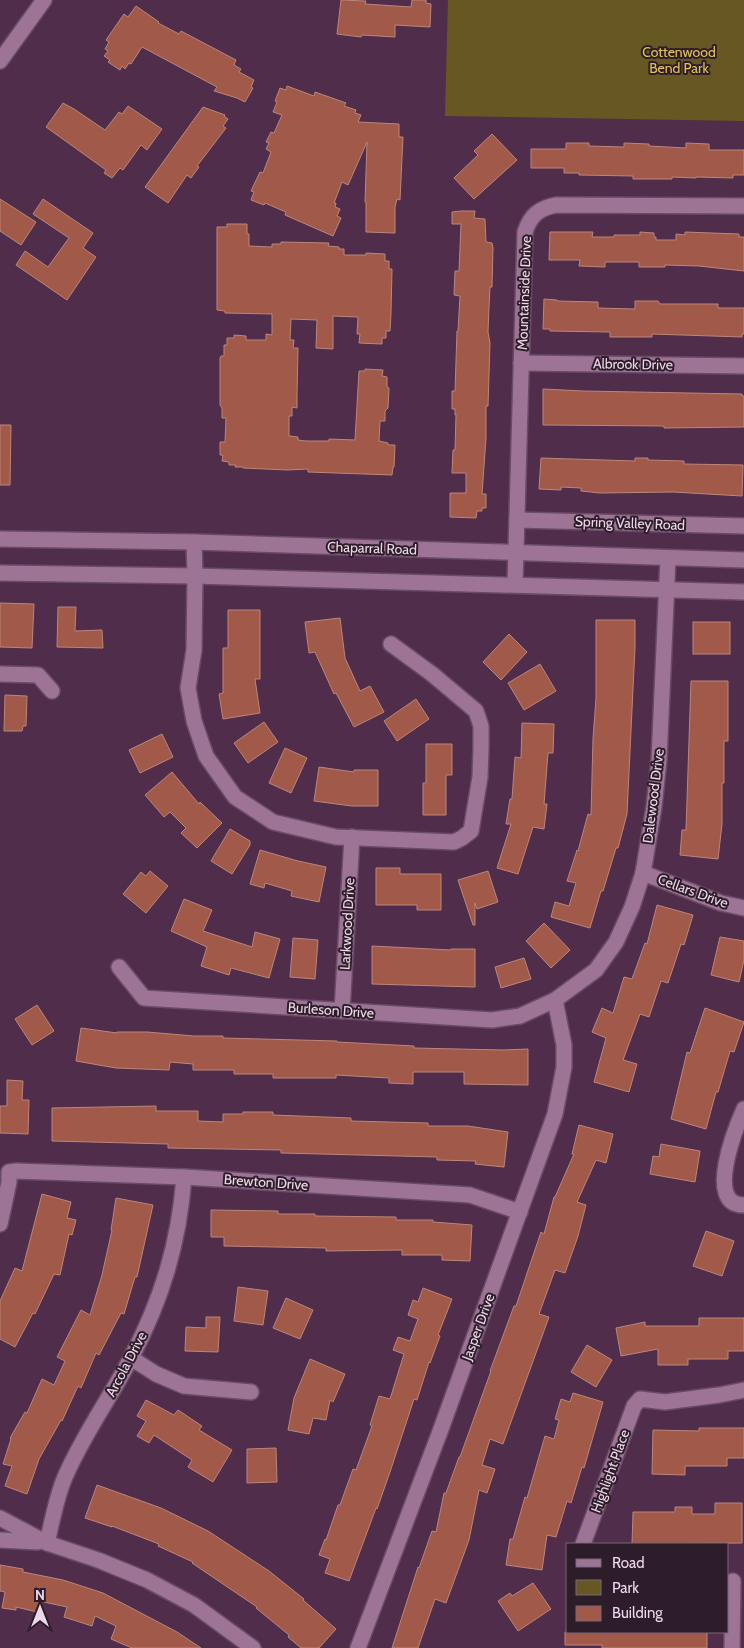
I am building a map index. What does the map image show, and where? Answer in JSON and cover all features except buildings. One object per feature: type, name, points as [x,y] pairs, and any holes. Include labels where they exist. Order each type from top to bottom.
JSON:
[{"type":"street","points":[[0,61],[44,0]]},
{"type":"street","name":"Mountainside Drive","points":[[515,585],[525,232],[532,216],[539,210],[556,205],[744,206]]},
{"type":"street","name":"Albrook Drive","points":[[521,362],[744,366]]},
{"type":"street","name":"Spring Valley Road","points":[[517,520],[744,526]]},
{"type":"street","name":"Chaparral Road","points":[[0,539],[194,542],[744,560]]},
{"type":"street","points":[[194,542],[194,650],[188,688],[194,721],[206,756],[235,797],[273,822],[336,837],[454,842],[471,831],[480,777],[481,758],[481,726],[476,711],[432,674],[391,644]]},
{"type":"street","name":"Dalewood Drive","points":[[555,1000],[596,970],[616,942],[632,907],[643,873],[654,807],[659,760],[668,558]]},
{"type":"street","points":[[0,573],[195,576],[744,592]]},
{"type":"street","points":[[0,674],[38,675],[52,691]]},
{"type":"street","name":"Larkwood Drive","points":[[342,1011],[352,837]]},
{"type":"street","name":"Cellars Drive","points":[[643,873],[721,903],[744,908]]},
{"type":"street","name":"Burleson Drive","points":[[120,967],[144,998],[492,1020],[520,1016],[555,1000]]},
{"type":"street","name":"Jasper Drive","points":[[358,1648],[438,1438],[555,1114],[564,1067],[564,1045],[555,1000]]},
{"type":"street","points":[[744,1109],[727,1164],[723,1188],[728,1199],[734,1203],[744,1205]]},
{"type":"street","name":"Brewton Drive","points":[[0,1224],[10,1172],[25,1171],[184,1177],[470,1195],[520,1212]]},
{"type":"street","name":"Arcola Drive","points":[[46,1543],[65,1478],[83,1440],[131,1358],[157,1305],[178,1232],[184,1177]]},
{"type":"street","points":[[131,1358],[156,1374],[184,1386],[251,1392]]},
{"type":"street","name":"Highlight Place","points":[[583,1543],[634,1406],[640,1399],[665,1402],[744,1390]]},
{"type":"street","points":[[0,1518],[46,1543],[98,1560],[147,1580],[194,1605],[253,1648]]},
{"type":"street","points":[[0,1540],[46,1543]]},
{"type":"street","points":[[732,1648],[735,1580]]},
{"type":"green space","name":"Cottenwood Bend Park","points":[[448,0],[744,0],[744,121],[445,116]]}]
